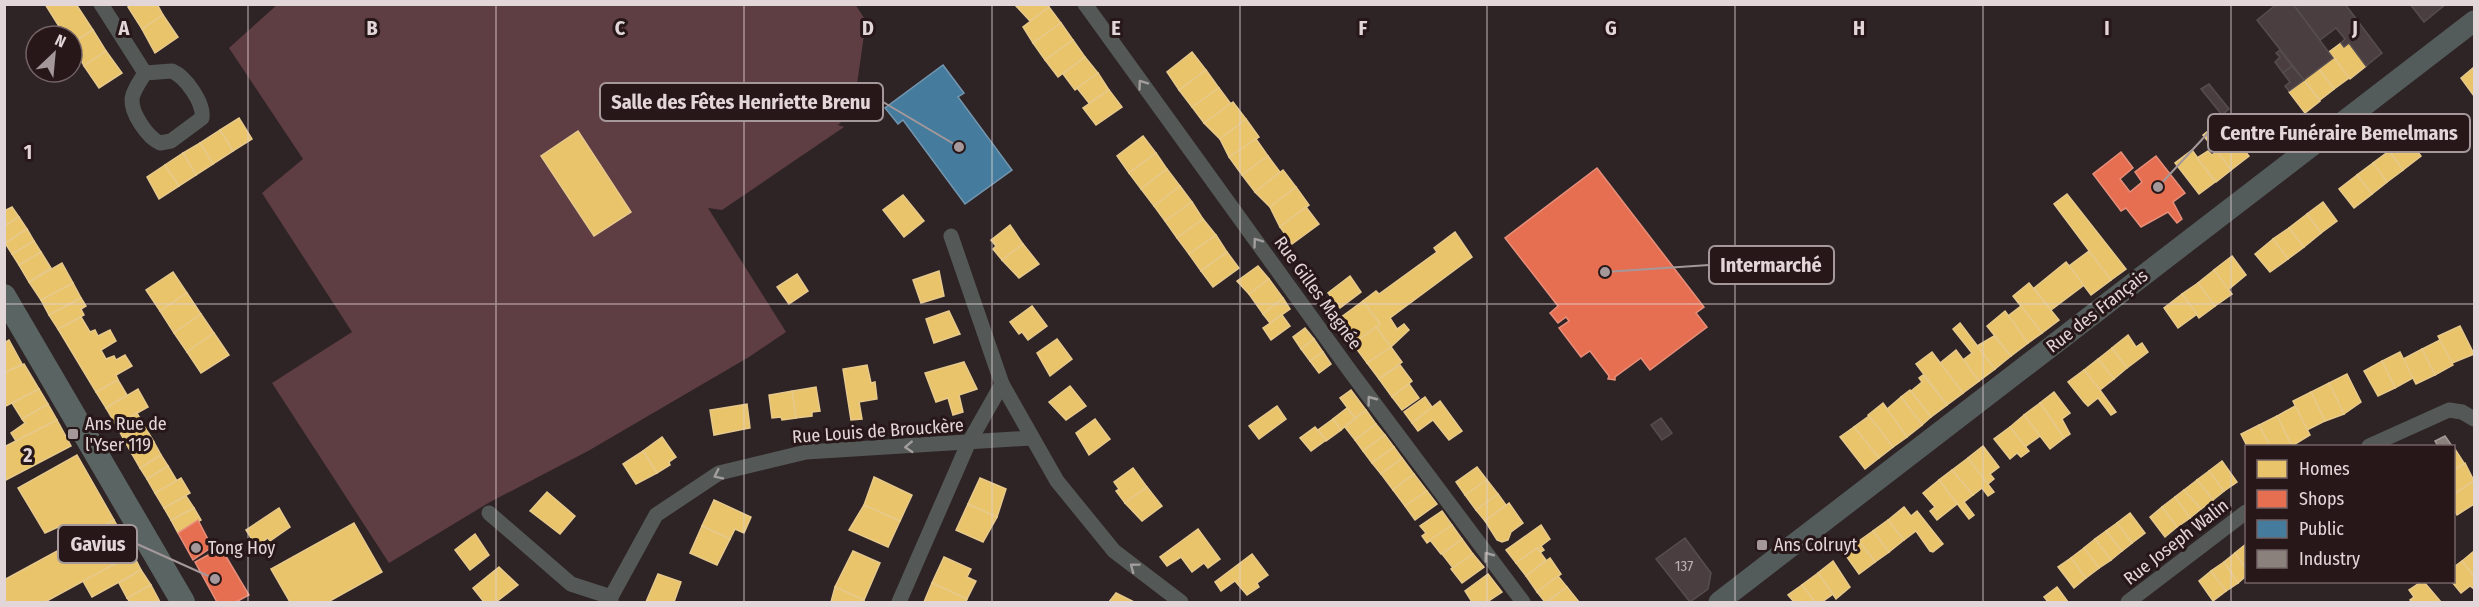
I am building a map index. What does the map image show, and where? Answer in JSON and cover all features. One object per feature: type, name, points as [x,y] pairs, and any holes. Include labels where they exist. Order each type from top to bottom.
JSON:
[{"type":"main road","name":"Rue des Français","points":[[1719,603],[2475,21]]},
{"type":"main road","points":[[4,296],[183,603]]},
{"type":"street","points":[[101,4],[145,73]]},
{"type":"street","name":"Rue Gilles Magnée","points":[[1085,4],[1350,372],[1523,603]]},
{"type":"street","points":[[172,70],[178,73],[203,112],[198,123],[166,143],[154,140],[134,111],[132,98],[145,73],[172,70]]},
{"type":"street","points":[[951,236],[1002,384],[1057,481],[1114,551],[1181,603]]},
{"type":"street","points":[[899,603],[968,444],[1002,384]]},
{"type":"street","points":[[2373,445],[2449,410],[2462,412],[2475,419]]},
{"type":"street","name":"Rue Louis de Brouckère","points":[[489,513],[571,584],[611,600],[656,515],[719,472],[806,452],[968,444],[1031,438]]},
{"type":"street","name":"Rue Joseph Walin","points":[[2128,603],[2245,514]]},
{"type":"shaded area","points":[[278,4],[855,4],[866,21],[857,84],[862,101],[838,125],[844,127],[722,210],[708,208],[786,332],[749,357],[588,451],[490,502],[389,563],[272,383],[352,332],[262,193],[303,159],[229,48]]},
{"type":"building: Homes","points":[[45,4],[76,4],[93,30],[84,36],[84,24],[58,24]]},
{"type":"building: Homes","points":[[132,4],[157,4],[163,15],[142,29],[128,7]]},
{"type":"building: Homes","points":[[1018,4],[1047,4],[1049,7],[1030,21],[1016,6]]},
{"type":"building: Homes","points":[[1049,7],[1061,23],[1033,43],[1023,27]]},
{"type":"building: Homes","points":[[163,15],[178,37],[155,53],[142,29]]},
{"type":"building: Homes","points":[[1061,23],[1073,40],[1045,60],[1033,43]]},
{"type":"building: Homes","points":[[93,30],[106,51],[84,66],[84,36]]},
{"type":"building: Homes","points":[[1073,40],[1085,57],[1058,77],[1045,60]]},
{"type":"building: Homes","points":[[2341,43],[2344,47],[2349,43],[2366,66],[2350,79],[2329,52]]},
{"type":"building: Homes","points":[[106,51],[122,73],[99,88],[84,66]]},
{"type":"building: Homes","points":[[1192,52],[1206,70],[1179,90],[1167,72]]},
{"type":"building: Homes","points":[[1085,57],[1098,73],[1075,90],[1063,74]]},
{"type":"building: Homes","points":[[2334,57],[2349,78],[2334,89],[2319,69]]},
{"type":"building: Homes","points":[[2474,67],[2474,96],[2461,78]]},
{"type":"building: Homes","points":[[2319,69],[2334,89],[2320,100],[2304,80]]},
{"type":"building: Homes","points":[[1206,70],[1219,88],[1192,107],[1179,90]]},
{"type":"building: Homes","points":[[1098,73],[1109,90],[1089,103],[1077,88]]},
{"type":"building: Homes","points":[[2304,80],[2320,101],[2305,113],[2289,92]]},
{"type":"building: Homes","points":[[1219,88],[1231,104],[1204,123],[1192,107]]},
{"type":"building: Homes","points":[[1109,90],[1122,107],[1096,125],[1083,108]]},
{"type":"building: Homes","points":[[1233,102],[1246,119],[1220,139],[1204,123]]},
{"type":"building: Homes","points":[[239,118],[252,139],[233,151],[220,130]]},
{"type":"building: Homes","points":[[2224,118],[2241,140],[2238,142],[2249,156],[2231,170],[2203,135]]},
{"type":"building: Homes","points":[[1246,119],[1259,137],[1229,157],[1220,139]]},
{"type":"building: Homes","points":[[220,130],[233,151],[213,164],[200,143]]},
{"type":"building: Homes","points":[[578,131],[631,212],[594,236],[541,156]]},
{"type":"building: Homes","points":[[1143,136],[1156,153],[1129,173],[1117,156]]},
{"type":"building: Homes","points":[[2407,137],[2421,156],[2403,170],[2389,151]]},
{"type":"building: Homes","points":[[1256,139],[1268,156],[1242,175],[1229,157]]},
{"type":"building: Homes","points":[[200,143],[213,164],[196,175],[183,153]]},
{"type":"building: Homes","points":[[2192,150],[2215,182],[2199,194],[2175,163]]},
{"type":"building: Homes","points":[[2208,151],[2212,155],[2217,151],[2231,170],[2216,182],[2197,158]]},
{"type":"building: Homes","points":[[2389,151],[2403,170],[2387,182],[2373,163]]},
{"type":"building: Homes","points":[[183,153],[196,175],[179,186],[165,165]]},
{"type":"building: Homes","points":[[1156,153],[1167,169],[1141,189],[1129,173]]},
{"type":"building: Homes","points":[[1268,156],[1280,172],[1255,192],[1242,175]]},
{"type":"building: Homes","points":[[2373,163],[2387,182],[2372,194],[2357,175]]},
{"type":"building: Homes","points":[[165,165],[179,186],[159,199],[147,177]]},
{"type":"building: Homes","points":[[1167,169],[1180,186],[1154,206],[1141,189]]},
{"type":"building: Homes","points":[[1283,170],[1296,187],[1270,207],[1255,192]]},
{"type":"building: Homes","points":[[2357,175],[2372,194],[2354,208],[2339,189]]},
{"type":"building: Homes","points":[[1180,186],[1192,202],[1165,221],[1154,206]]},
{"type":"building: Homes","points":[[1296,187],[1309,205],[1280,227],[1270,207]]},
{"type":"building: Homes","points":[[2067,194],[2126,269],[2111,280],[2054,204]]},
{"type":"building: Homes","points":[[903,195],[924,221],[904,237],[883,210]]},
{"type":"building: Homes","points":[[1192,202],[1203,219],[1177,238],[1165,221]]},
{"type":"building: Homes","points":[[2323,202],[2337,221],[2321,233],[2307,214]]},
{"type":"building: Homes","points":[[12,207],[19,217],[4,226],[4,211]]},
{"type":"building: Homes","points":[[1306,207],[1319,224],[1292,244],[1280,227]]},
{"type":"building: Homes","points":[[2307,214],[2321,233],[2304,247],[2289,228]]},
{"type":"building: Homes","points":[[19,217],[27,229],[5,243],[4,226]]},
{"type":"building: Homes","points":[[1203,219],[1216,235],[1189,254],[1177,238]]},
{"type":"building: Homes","points":[[1010,225],[1023,244],[1002,260],[993,249],[996,246],[991,240]]},
{"type":"building: Homes","points":[[2289,228],[2304,247],[2288,259],[2273,239]]},
{"type":"building: Homes","points":[[27,229],[34,241],[12,254],[5,243]]},
{"type":"building: Homes","points":[[1455,232],[1472,257],[1390,318],[1397,329],[1404,324],[1409,330],[1391,347],[1376,327],[1380,324],[1363,301],[1376,291],[1379,294],[1437,252],[1434,248]]},
{"type":"building: Homes","points":[[1216,235],[1227,252],[1201,271],[1189,254]]},
{"type":"building: Homes","points":[[2273,239],[2288,259],[2270,272],[2255,254]]},
{"type":"building: Homes","points":[[34,241],[41,252],[19,265],[12,254]]},
{"type":"building: Homes","points":[[1023,244],[1039,264],[1019,278],[1002,260]]},
{"type":"building: Homes","points":[[2089,251],[2111,280],[2091,295],[2069,266]]},
{"type":"building: Homes","points":[[41,252],[51,268],[29,282],[19,265]]},
{"type":"building: Homes","points":[[1227,252],[1239,268],[1213,287],[1201,271]]},
{"type":"building: Homes","points":[[2232,256],[2246,275],[2228,290],[2214,270]]},
{"type":"building: Homes","points":[[2066,262],[2084,285],[2051,310],[2034,288]]},
{"type":"building: Homes","points":[[62,263],[73,283],[41,300],[29,282]]},
{"type":"building: Homes","points":[[1258,266],[1269,279],[1249,294],[1237,281]]},
{"type":"building: Homes","points":[[2214,270],[2232,294],[2215,306],[2198,283]]},
{"type":"building: Homes","points":[[939,271],[944,296],[921,303],[913,280]]},
{"type":"building: Homes","points":[[173,272],[187,293],[160,311],[146,290]]},
{"type":"building: Homes","points":[[797,274],[808,291],[789,304],[777,287]]},
{"type":"building: Homes","points":[[1350,276],[1361,292],[1340,308],[1328,293]]},
{"type":"building: Homes","points":[[1269,279],[1283,298],[1263,314],[1249,294]]},
{"type":"building: Homes","points":[[73,283],[81,298],[49,315],[41,300]]},
{"type":"building: Homes","points":[[2029,283],[2059,320],[2042,333],[2013,296]]},
{"type":"building: Homes","points":[[2198,283],[2215,306],[2199,318],[2182,294]]},
{"type":"building: Homes","points":[[187,293],[201,314],[174,333],[160,311]]},
{"type":"building: Homes","points":[[2182,294],[2197,314],[2178,328],[2164,308]]},
{"type":"building: Homes","points":[[81,298],[86,306],[81,309],[84,315],[58,329],[49,315]]},
{"type":"building: Homes","points":[[1283,298],[1290,309],[1270,323],[1263,314]]},
{"type":"building: Homes","points":[[1363,301],[1380,324],[1353,344],[1336,321]]},
{"type":"building: Homes","points":[[1032,306],[1047,326],[1028,340],[1022,332],[1019,334],[1010,322]]},
{"type":"building: Homes","points":[[2021,306],[2042,333],[2028,343],[2008,316]]},
{"type":"building: Homes","points":[[949,311],[960,334],[934,343],[926,319]]},
{"type":"building: Homes","points":[[2005,311],[2028,343],[2011,356],[1987,326]]},
{"type":"building: Homes","points":[[201,314],[214,333],[187,352],[174,333]]},
{"type":"building: Homes","points":[[1282,315],[1290,326],[1271,340],[1263,328]]},
{"type":"building: Homes","points":[[81,317],[90,332],[95,330],[98,336],[110,330],[116,341],[101,350],[106,359],[114,356],[116,360],[125,355],[132,366],[116,375],[118,380],[96,392],[58,329]]},
{"type":"building: Homes","points":[[1960,323],[1995,369],[1979,381],[1963,360],[1972,353],[1953,329]]},
{"type":"building: Homes","points":[[2460,326],[2474,354],[2452,363],[2438,336]]},
{"type":"building: Homes","points":[[1376,327],[1391,347],[1367,363],[1353,344]]},
{"type":"building: Homes","points":[[1305,328],[1314,339],[1301,349],[1293,337]]},
{"type":"building: Homes","points":[[214,333],[229,355],[201,373],[187,352]]},
{"type":"building: Homes","points":[[2128,335],[2136,347],[2142,343],[2148,352],[2127,368],[2112,348]]},
{"type":"building: Homes","points":[[1994,336],[2011,356],[1995,369],[1977,346]]},
{"type":"building: Homes","points":[[1057,339],[1072,359],[1050,376],[1037,353]]},
{"type":"building: Homes","points":[[1314,339],[1323,352],[1310,361],[1301,349]]},
{"type":"building: Homes","points":[[9,340],[22,364],[4,373],[4,343]]},
{"type":"building: Homes","points":[[2440,340],[2453,365],[2435,375],[2422,349]]},
{"type":"building: Homes","points":[[1391,347],[1402,362],[1379,379],[1367,363]]},
{"type":"building: Homes","points":[[2112,348],[2127,368],[2114,379],[2098,359]]},
{"type":"building: Homes","points":[[2422,349],[2435,375],[2416,384],[2403,359]]},
{"type":"building: Homes","points":[[1956,350],[1979,381],[1963,393],[1940,363]]},
{"type":"building: Homes","points":[[1323,352],[1331,364],[1319,373],[1310,361]]},
{"type":"building: Homes","points":[[1932,352],[1963,393],[1947,405],[1916,364]]},
{"type":"building: Homes","points":[[2400,352],[2413,378],[2395,388],[2382,361]]},
{"type":"building: Homes","points":[[2098,359],[2114,379],[2100,390],[2084,370]]},
{"type":"building: Homes","points":[[2382,361],[2395,388],[2378,396],[2364,371]]},
{"type":"building: Homes","points":[[964,362],[977,389],[959,395],[963,412],[953,415],[948,398],[936,402],[925,373]]},
{"type":"building: Homes","points":[[24,364],[39,389],[4,407],[4,373]]},
{"type":"building: Homes","points":[[867,365],[871,383],[875,382],[877,399],[859,402],[862,419],[851,420],[843,369]]},
{"type":"building: Homes","points":[[1400,365],[1412,381],[1392,397],[1379,379]]},
{"type":"building: Homes","points":[[2084,370],[2116,412],[2111,415],[2098,398],[2088,406],[2068,382]]},
{"type":"building: Homes","points":[[2347,374],[2361,402],[2344,414],[2329,383]]},
{"type":"building: Homes","points":[[1923,375],[1947,405],[1931,417],[1911,391],[1922,382],[1919,378]]},
{"type":"building: Homes","points":[[118,380],[127,395],[106,408],[96,392]]},
{"type":"building: Homes","points":[[2329,383],[2344,414],[2325,421],[2311,392]]},
{"type":"building: Homes","points":[[1409,384],[1419,398],[1402,410],[1392,397]]},
{"type":"building: Homes","points":[[1070,386],[1086,406],[1066,420],[1049,402]]},
{"type":"building: Homes","points":[[816,387],[820,411],[812,412],[812,416],[796,418],[792,391]]},
{"type":"building: Homes","points":[[39,389],[48,404],[22,419],[12,403]]},
{"type":"building: Homes","points":[[138,389],[148,407],[116,425],[106,408]]},
{"type":"building: Homes","points":[[1351,390],[1366,410],[1355,418],[1340,398]]},
{"type":"building: Homes","points":[[1910,390],[1931,417],[1922,425],[1901,397]]},
{"type":"building: Homes","points":[[792,391],[796,418],[782,420],[781,417],[772,418],[769,395]]},
{"type":"building: Homes","points":[[2054,392],[2070,413],[2062,419],[2070,434],[2064,438],[2040,403]]},
{"type":"building: Homes","points":[[2311,392],[2325,421],[2307,430],[2293,401]]},
{"type":"building: Homes","points":[[1425,397],[1432,407],[1412,423],[1404,412]]},
{"type":"building: Homes","points":[[1901,397],[1922,425],[1907,437],[1887,409]]},
{"type":"building: Homes","points":[[1440,401],[1462,431],[1449,440],[1433,420],[1418,431],[1412,423]]},
{"type":"building: Homes","points":[[1883,403],[1907,437],[1893,447],[1868,415]]},
{"type":"building: Homes","points":[[2040,403],[2064,438],[2050,449],[2024,415]]},
{"type":"building: Homes","points":[[48,404],[57,420],[16,441],[11,433],[25,423],[22,419]]},
{"type":"building: Homes","points":[[747,404],[750,428],[714,435],[710,410]]},
{"type":"building: Homes","points":[[1277,406],[1286,419],[1259,439],[1249,426]]},
{"type":"building: Homes","points":[[2295,406],[2310,435],[2292,445],[2277,416]]},
{"type":"building: Homes","points":[[1347,408],[1355,418],[1341,430],[1333,419]]},
{"type":"building: Homes","points":[[1366,410],[1376,424],[1355,440],[1345,427]]},
{"type":"building: Homes","points":[[137,413],[145,427],[123,438],[116,425]]},
{"type":"building: Homes","points":[[2024,415],[2040,436],[2025,447],[2010,427]]},
{"type":"building: Homes","points":[[1869,416],[1893,447],[1879,458],[1854,427]]},
{"type":"building: Homes","points":[[2277,416],[2292,445],[2269,445],[2259,425]]},
{"type":"building: Homes","points":[[1095,419],[1110,439],[1089,455],[1076,433]]},
{"type":"building: Homes","points":[[1333,419],[1341,430],[1326,441],[1318,430]]},
{"type":"building: Homes","points":[[57,420],[71,446],[4,481],[4,447]]},
{"type":"building: Homes","points":[[1376,424],[1385,435],[1363,451],[1355,440]]},
{"type":"building: Homes","points":[[2259,425],[2269,445],[2246,445],[2241,434]]},
{"type":"building: Homes","points":[[145,427],[154,442],[132,454],[123,438]]},
{"type":"building: Homes","points":[[1315,427],[1326,440],[1311,451],[1300,438]]},
{"type":"building: Homes","points":[[1854,427],[1879,458],[1865,469],[1840,437]]},
{"type":"building: Homes","points":[[2010,427],[2029,451],[2021,457],[2017,453],[2010,459],[1994,439]]},
{"type":"building: Homes","points":[[1385,435],[1394,447],[1372,463],[1363,451]]},
{"type":"building: Homes","points":[[662,437],[676,457],[669,462],[670,465],[657,473],[643,451]]},
{"type":"building: Homes","points":[[154,442],[161,455],[140,468],[132,454]]},
{"type":"building: Homes","points":[[1983,446],[1999,467],[1990,474],[1994,479],[1988,484],[1968,458]]},
{"type":"building: Homes","points":[[1394,447],[1402,458],[1381,474],[1372,463]]},
{"type":"building: Homes","points":[[2455,449],[2464,463],[2455,469]]},
{"type":"building: Homes","points":[[643,451],[657,473],[636,484],[623,464]]},
{"type":"building: Homes","points":[[77,455],[114,520],[69,545],[58,527],[45,533],[18,488]]},
{"type":"building: Homes","points":[[161,455],[168,466],[147,479],[140,468]]},
{"type":"building: Homes","points":[[1402,458],[1414,474],[1393,490],[1381,474]]},
{"type":"building: Homes","points":[[1968,458],[1994,492],[1988,496],[1982,488],[1973,495],[1952,470]]},
{"type":"building: Homes","points":[[2222,461],[2237,482],[2224,491],[2209,471]]},
{"type":"building: Homes","points":[[2465,463],[2474,481],[2455,493],[2455,469]]},
{"type":"building: Homes","points":[[168,466],[177,481],[155,493],[147,479]]},
{"type":"building: Homes","points":[[1477,467],[1487,480],[1465,495],[1456,482]]},
{"type":"building: Homes","points":[[1133,468],[1147,487],[1125,503],[1116,491],[1119,489],[1114,482]]},
{"type":"building: Homes","points":[[1952,470],[1973,495],[1964,502],[1974,515],[1969,519],[1939,480]]},
{"type":"building: Homes","points":[[2209,471],[2224,491],[2213,500],[2197,480]]},
{"type":"building: Homes","points":[[1414,474],[1427,491],[1405,506],[1393,490]]},
{"type":"building: Homes","points":[[874,477],[912,495],[900,521],[864,505]]},
{"type":"building: Homes","points":[[181,478],[190,493],[164,508],[155,493]]},
{"type":"building: Homes","points":[[980,478],[1006,489],[997,517],[968,504]]},
{"type":"building: Homes","points":[[1487,480],[1498,494],[1476,510],[1465,495]]},
{"type":"building: Homes","points":[[1939,480],[1957,504],[1937,520],[1930,511],[1935,507],[1923,493]]},
{"type":"building: Homes","points":[[2197,480],[2213,500],[2201,509],[2184,490]]},
{"type":"building: Homes","points":[[2474,481],[2474,504],[2457,515],[2455,493]]},
{"type":"building: Homes","points":[[1147,487],[1162,506],[1142,521],[1125,503]]},
{"type":"building: Homes","points":[[2184,490],[2201,509],[2190,518],[2175,497]]},
{"type":"building: Homes","points":[[1427,491],[1437,504],[1415,520],[1405,506]]},
{"type":"building: Homes","points":[[547,492],[575,516],[560,534],[530,511]]},
{"type":"building: Homes","points":[[1498,494],[1506,505],[1485,521],[1476,510]]},
{"type":"building: Homes","points":[[186,496],[194,508],[171,520],[164,508]]},
{"type":"building: Homes","points":[[2175,497],[2190,518],[2177,527],[2162,507]]},
{"type":"building: Homes","points":[[714,500],[751,517],[744,533],[735,529],[730,539],[702,526]]},
{"type":"building: Homes","points":[[1509,503],[1523,523],[1511,532],[1508,540],[1502,542],[1497,540],[1485,521]]},
{"type":"building: Homes","points":[[968,504],[997,517],[983,542],[956,530]]},
{"type":"building: Homes","points":[[864,505],[900,521],[888,547],[849,530]]},
{"type":"building: Homes","points":[[1904,507],[1911,516],[1917,511],[1943,544],[1933,552],[1930,551],[1916,531],[1904,540],[1888,520]]},
{"type":"building: Homes","points":[[2162,507],[2177,527],[2165,537],[2150,517]]},
{"type":"building: Homes","points":[[194,508],[201,520],[178,533],[171,520]]},
{"type":"building: Homes","points":[[279,508],[290,527],[270,541],[268,538],[256,546],[246,530]]},
{"type":"building: Homes","points":[[1442,511],[1452,525],[1427,543],[1422,536],[1426,533],[1420,526]]},
{"type":"building: Homes","points":[[2130,513],[2145,533],[2132,543],[2117,523]]},
{"type":"building: Homes","points":[[114,520],[133,554],[45,602],[4,602],[4,580]]},
{"type":"building: Homes","points":[[1888,520],[1904,540],[1889,552],[1873,531]]},
{"type":"building: Homes","points":[[354,523],[382,572],[328,602],[290,602],[271,569]]},
{"type":"building: Homes","points":[[2117,523],[2132,543],[2122,551],[2106,531]]},
{"type":"building: Homes","points":[[1452,525],[1462,539],[1441,554],[1430,540]]},
{"type":"building: Homes","points":[[1541,525],[1550,539],[1541,546],[1544,550],[1541,552],[1537,548],[1516,563],[1506,550]]},
{"type":"building: Homes","points":[[702,526],[730,539],[717,565],[690,553]]},
{"type":"building: Homes","points":[[1198,529],[1220,559],[1208,568],[1204,563],[1192,572],[1181,557],[1167,566],[1160,557]]},
{"type":"building: Homes","points":[[1873,531],[1889,552],[1875,562],[1859,541]]},
{"type":"building: Homes","points":[[2106,531],[2122,551],[2111,560],[2095,539]]},
{"type":"building: Homes","points":[[475,534],[489,555],[470,570],[455,550]]},
{"type":"building: Homes","points":[[1462,539],[1473,554],[1453,568],[1442,554]]},
{"type":"building: Homes","points":[[2095,539],[2111,560],[2099,568],[2084,548]]},
{"type":"building: Homes","points":[[1859,541],[1875,562],[1859,574],[1844,553]]},
{"type":"building: Homes","points":[[2245,545],[2245,568],[2235,553]]},
{"type":"building: Homes","points":[[1537,548],[1546,560],[1526,576],[1516,563]]},
{"type":"building: Homes","points":[[2084,548],[2099,568],[2086,578],[2071,558]]},
{"type":"building: Homes","points":[[853,551],[880,563],[864,600],[835,587]]},
{"type":"building: Homes","points":[[2474,551],[2474,577],[2462,561]]},
{"type":"building: Homes","points":[[2235,553],[2245,568],[2245,577],[2238,583],[2224,562]]},
{"type":"building: Homes","points":[[133,554],[141,570],[92,597],[83,581]]},
{"type":"building: Homes","points":[[1252,554],[1268,575],[1257,583],[1259,587],[1247,595],[1235,581],[1221,591],[1215,582]]},
{"type":"building: Homes","points":[[1473,554],[1484,567],[1462,583],[1451,569]]},
{"type":"building: Homes","points":[[944,557],[971,569],[967,577],[976,581],[967,599],[932,583]]},
{"type":"building: Homes","points":[[1550,558],[1561,574],[1537,592],[1526,576]]},
{"type":"building: Homes","points":[[2071,558],[2086,578],[2074,588],[2058,567]]},
{"type":"building: Homes","points":[[1833,561],[1850,587],[1836,599],[1818,573]]},
{"type":"building: Homes","points":[[2462,561],[2474,577],[2474,589],[2470,586],[2461,593],[2453,583],[2455,583],[2455,566]]},
{"type":"building: Homes","points":[[2224,562],[2238,583],[2226,591],[2211,571]]},
{"type":"building: Homes","points":[[499,567],[518,585],[496,602],[484,602],[473,588]]},
{"type":"building: Homes","points":[[141,570],[151,585],[127,598],[119,583]]},
{"type":"building: Homes","points":[[2211,571],[2226,591],[2213,601],[2199,581]]},
{"type":"building: Homes","points":[[1818,573],[1833,594],[1822,602],[1815,602],[1802,585]]},
{"type":"building: Homes","points":[[658,574],[681,582],[674,602],[646,602]]},
{"type":"building: Homes","points":[[1488,574],[1502,592],[1487,602],[1472,602],[1465,591]]},
{"type":"building: Homes","points":[[1558,576],[1567,587],[1545,602],[1537,592]]},
{"type":"building: Homes","points":[[932,583],[967,599],[966,602],[924,602]]},
{"type":"building: Homes","points":[[2420,583],[2425,583],[2441,602],[2413,602],[2410,600],[2414,597],[2409,590]]},
{"type":"building: Homes","points":[[151,585],[160,602],[130,602],[127,598]]},
{"type":"building: Homes","points":[[1802,585],[1815,602],[1794,602],[1788,595]]},
{"type":"building: Homes","points":[[835,587],[864,600],[863,602],[831,602]]},
{"type":"building: Homes","points":[[1567,587],[1579,602],[1547,602]]},
{"type":"building: Homes","points":[[2057,587],[2068,602],[2048,602],[2044,597]]},
{"type":"building: Homes","points":[[1116,593],[1134,602],[1109,602]]},
{"type":"building: Shops","points":[[2121,152],[2133,168],[2120,179],[2130,192],[2142,182],[2135,172],[2156,156],[2185,193],[2173,202],[2182,219],[2177,223],[2168,212],[2141,227],[2126,208],[2121,211],[2093,174]]},
{"type":"building: Shops","points":[[1597,168],[1704,307],[1696,313],[1707,327],[1650,370],[1641,358],[1615,377],[1615,380],[1608,379],[1609,376],[1590,351],[1581,357],[1559,328],[1569,321],[1566,317],[1558,323],[1550,313],[1558,306],[1505,238]]},
{"type":"building: Shops","points":[[198,520],[212,547],[193,560],[178,533]]},
{"type":"building: Shops","points":[[221,548],[249,595],[236,602],[217,602],[195,562]]},
{"type":"building: Public","points":[[943,65],[964,93],[958,97],[1012,170],[965,204],[903,120],[898,124],[885,108]]},
{"type":"building: Industry","points":[[2445,436],[2451,445],[2437,445],[2435,441]]},
{"type":"building: Other","points":[[2277,4],[2293,4],[2333,58],[2304,80],[2257,20]]},
{"type":"building: Other","points":[[2293,4],[2345,4],[2382,53],[2366,66],[2349,43],[2344,47],[2341,43],[2345,39],[2336,28],[2320,40]]},
{"type":"building: Other","points":[[2410,4],[2446,4],[2424,22]]},
{"type":"building: Other","points":[[2280,50],[2292,66],[2283,73],[2275,62],[2280,57],[2276,53]]},
{"type":"building: Other","points":[[2292,66],[2304,80],[2289,91],[2285,86],[2290,82],[2283,73]]},
{"type":"building: Other","points":[[2209,84],[2229,109],[2222,115],[2201,89]]},
{"type":"building: Other","points":[[1661,418],[1672,433],[1662,440],[1651,425]]},
{"type":"building: Other","points":[[1685,538],[1711,573],[1708,589],[1690,602],[1656,559]]},
{"type":"place","name":"Salle des Fêtes Henriette Brenu","points":[[959,147]]},
{"type":"place","name":"Centre Funéraire Bemelmans","points":[[2158,187]]},
{"type":"place","name":"Intermarché","points":[[1605,272]]},
{"type":"place","name":"Ans Rue de l'Yser 119","points":[[73,434]]},
{"type":"place","name":"Ans Colruyt","points":[[1762,545]]},
{"type":"place","name":"Tong Hoy","points":[[196,548]]},
{"type":"place","name":"Gavius","points":[[215,579]]}]
